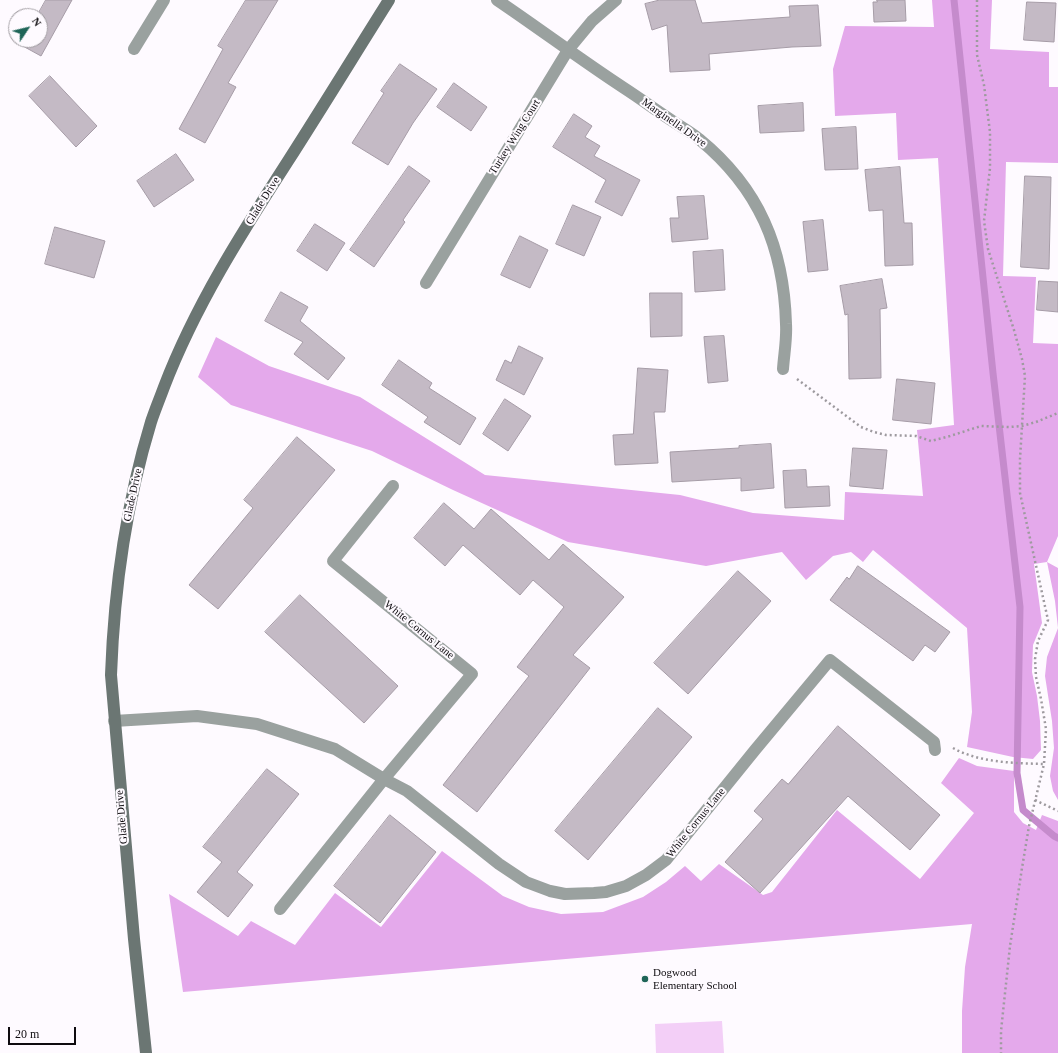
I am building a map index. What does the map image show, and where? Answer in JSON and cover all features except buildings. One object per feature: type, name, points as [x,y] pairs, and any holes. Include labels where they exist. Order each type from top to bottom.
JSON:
[{"type":"street","points":[[134,49],[164,0]]},
{"type":"street","name":"Glade Drive","points":[[146,1053],[114,720],[111,669],[119,567],[132,494],[151,421],[171,369],[211,286],[255,213],[389,0]]},
{"type":"street","name":"Marginella Drive","points":[[497,0],[698,138],[726,163],[746,189],[763,217],[776,248],[784,285],[786,325],[783,369]]},
{"type":"street","name":"Turkey Wing Court","points":[[426,283],[568,50],[592,21],[616,0]]},
{"type":"street","name":"White Cornus Lane","points":[[280,909],[384,779],[472,674],[333,561],[393,486]]},
{"type":"street","name":"White Cornus Lane","points":[[114,720],[197,716],[257,724],[335,749],[384,779],[407,791],[499,864],[526,882],[550,891],[565,894],[606,892],[626,886],[646,875],[666,860],[830,660],[934,742],[935,750]]},
{"type":"path","points":[[977,0],[977,55],[984,85],[990,132],[990,168],[984,221],[988,249],[1022,359],[1025,376],[1020,458],[1020,493],[1048,620],[1038,641],[1035,659],[1036,677],[1046,729],[1044,764],[1029,826],[1010,946],[1001,1031],[1001,1053]]},
{"type":"path","points":[[783,369],[838,408],[861,427],[886,435],[916,436],[931,441],[981,426],[1022,426],[1043,420],[1058,413]]},
{"type":"path","points":[[935,750],[944,742],[963,753],[995,761],[1044,764]]},
{"type":"path","points":[[1035,800],[1058,811]]},
{"type":"shaded area","points":[[932,0],[992,0],[990,49],[1049,52],[1049,87],[1058,87],[1058,163],[1006,162],[1003,276],[1036,277],[1033,343],[1058,344],[1058,536],[1047,562],[1034,564],[1042,623],[1033,645],[1032,672],[1040,721],[1041,750],[1033,759],[1013,757],[967,747],[972,712],[967,628],[873,550],[863,562],[851,552],[833,556],[806,580],[782,552],[706,566],[568,542],[453,490],[372,451],[231,405],[198,377],[216,337],[269,366],[360,397],[485,475],[680,495],[753,513],[844,520],[845,492],[923,496],[917,430],[954,425],[938,158],[898,160],[896,113],[835,116],[833,69],[845,26],[934,27]]},
{"type":"shaded area","points":[[1047,562],[1058,568],[1058,628],[1055,601]]},
{"type":"shaded area","points":[[1058,628],[1058,800],[1053,791],[1050,776],[1054,748],[1052,721],[1045,676],[1047,657]]},
{"type":"shaded area","points":[[959,758],[977,766],[1014,771],[1014,812],[1023,823],[1036,830],[1042,815],[1058,821],[1058,1053],[962,1053],[962,1011],[965,967],[972,924],[183,992],[169,894],[238,936],[251,921],[295,945],[335,893],[381,927],[442,851],[503,896],[529,907],[561,914],[603,912],[643,897],[666,882],[685,866],[701,881],[719,864],[763,895],[772,892],[837,810],[920,879],[974,813],[941,783]]},
{"type":"shaded area","points":[[722,1021],[724,1053],[656,1053],[655,1024]]},
{"type":"waterway","points":[[954,0],[993,373],[1020,607],[1017,773],[1023,810],[1058,838]]},
{"type":"place","name":"Dogwood Elementary School","points":[[645,979]]}]
